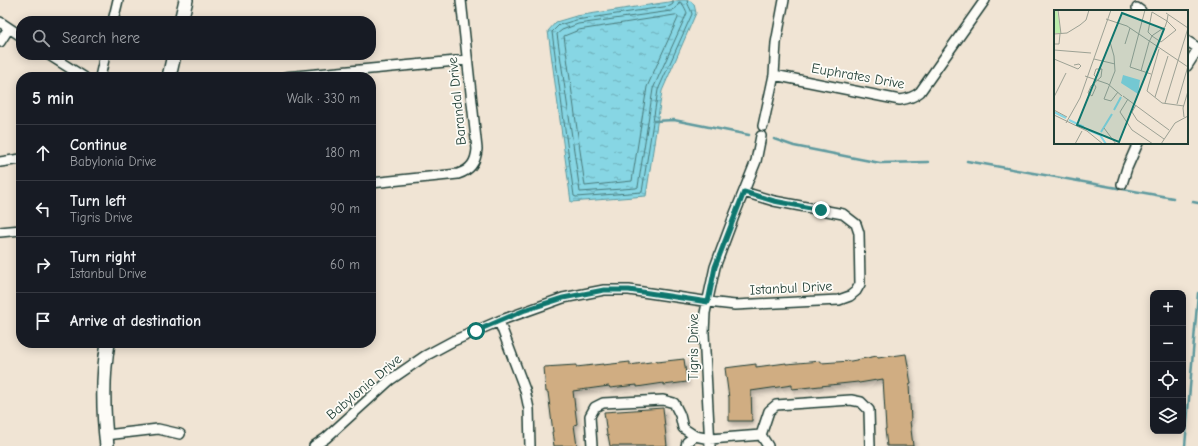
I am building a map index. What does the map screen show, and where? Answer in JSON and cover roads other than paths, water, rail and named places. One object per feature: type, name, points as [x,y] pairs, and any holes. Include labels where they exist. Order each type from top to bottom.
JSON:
[{"type":"street","points":[[114,16],[118,0]]},
{"type":"street","points":[[183,16],[186,0]]},
{"type":"street","name":"Barandal Drive","points":[[376,182],[458,174],[465,172],[471,167],[476,156],[477,149],[461,0]]},
{"type":"street","points":[[763,126],[774,75],[776,43],[784,0]]},
{"type":"street","name":"Euphrates Drive","points":[[774,75],[900,100],[914,97],[920,92],[985,0]]},
{"type":"street","points":[[0,22],[16,33]]},
{"type":"street","points":[[0,42],[9,28]]},
{"type":"street","points":[[1188,41],[1198,48],[1188,64]]},
{"type":"street","points":[[57,60],[76,72]]},
{"type":"street","points":[[101,72],[104,60]]},
{"type":"street","points":[[170,72],[173,60]]},
{"type":"street","points":[[339,72],[467,60]]},
{"type":"street","name":"Tigris Drive","points":[[710,442],[704,333],[705,313],[715,267],[756,161],[761,136]]},
{"type":"street","points":[[1122,184],[1138,144]]},
{"type":"street","points":[[0,162],[16,160]]},
{"type":"street","name":"Istanbul Drive","points":[[708,302],[735,304],[839,300],[850,296],[856,291],[860,284],[859,233],[856,224],[843,214],[774,201],[744,192]]},
{"type":"street","points":[[0,232],[16,230]]},
{"type":"street","name":"Babylonia Drive","points":[[314,446],[326,438],[390,380],[425,356],[453,341],[499,321],[563,298],[604,290],[629,290],[708,302]]},
{"type":"street","points":[[499,321],[525,390],[528,410],[530,446]]},
{"type":"street","points":[[107,348],[104,381],[107,441],[158,429],[180,434]]},
{"type":"street","points":[[592,446],[590,416],[594,407],[603,403],[663,400],[674,403],[680,415],[683,428],[695,436],[710,442],[761,435]]},
{"type":"street","points":[[761,435],[770,411],[776,406],[851,400],[861,402],[869,410],[870,446]]},
{"type":"street","points":[[761,435],[768,446]]},
{"type":"street","points":[[686,446],[687,442],[695,436]]},
{"type":"water","points":[[689,0],[694,4],[696,13],[662,91],[646,196],[571,202],[548,31],[556,22],[576,16]]},
{"type":"waterway","points":[[654,121],[674,120],[749,135]]},
{"type":"waterway","points":[[774,139],[794,146],[880,163],[928,162]]},
{"type":"waterway","points":[[967,161],[1173,198]]},
{"type":"waterway","points":[[1193,202],[1198,203]]},
{"type":"waterway","points":[[1185,446],[1198,293]]}]
